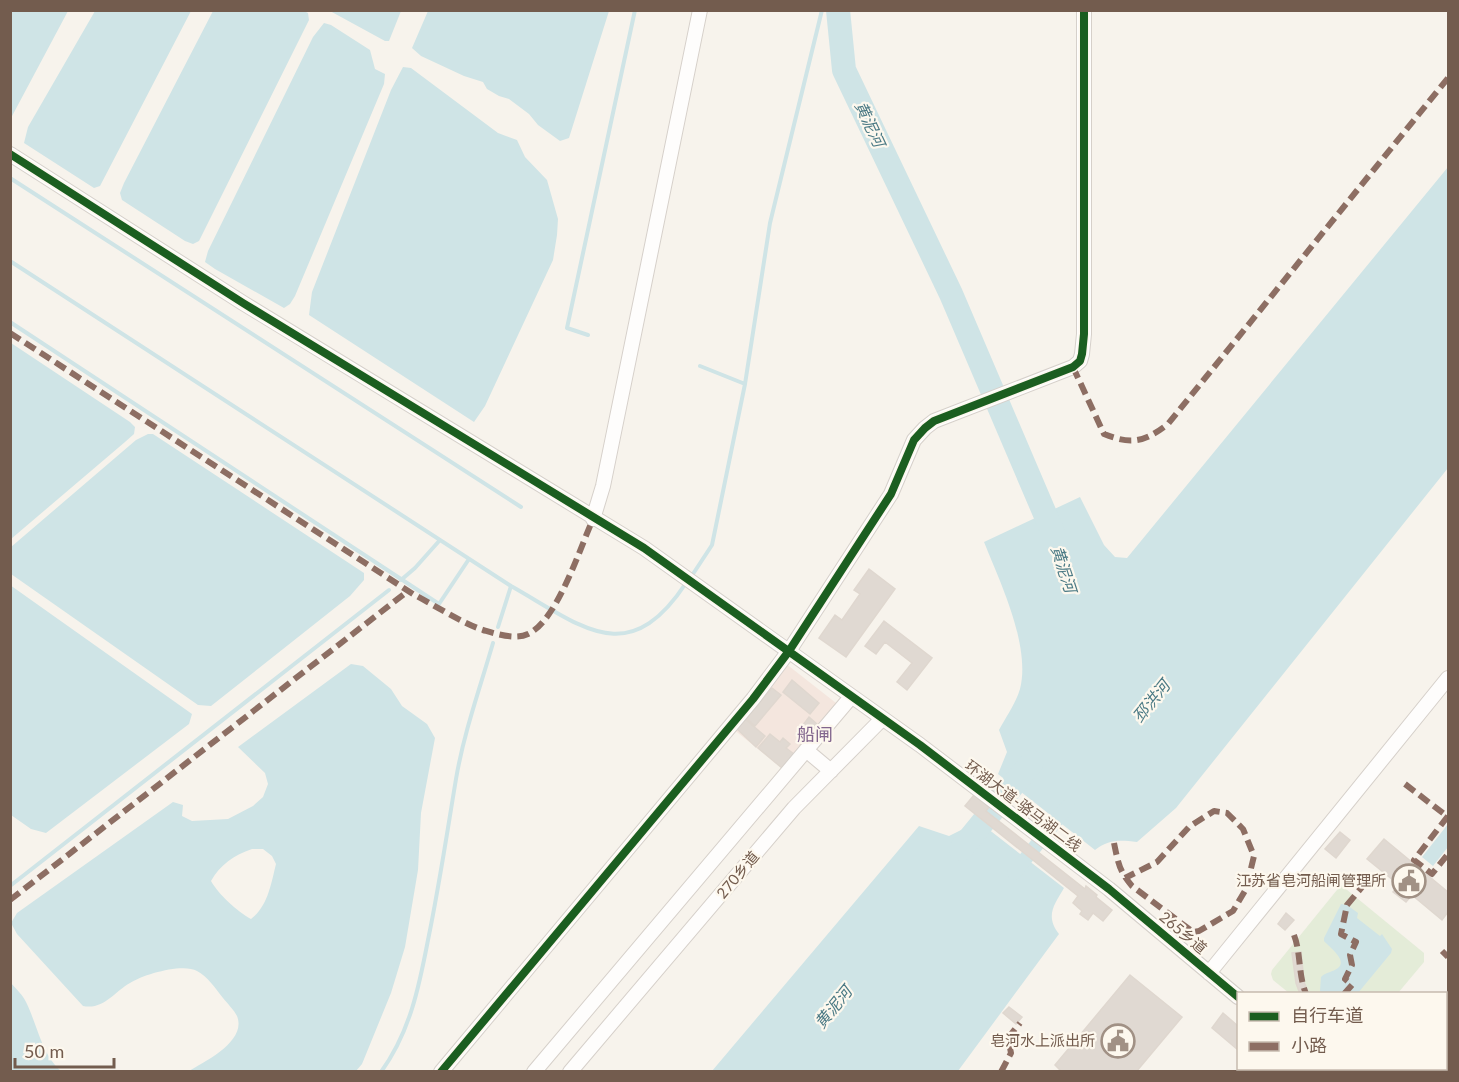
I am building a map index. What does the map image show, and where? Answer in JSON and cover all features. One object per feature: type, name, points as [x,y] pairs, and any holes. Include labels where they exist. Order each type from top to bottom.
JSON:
[{"type":"street","points":[[593,519],[603,486],[700,10]]},
{"type":"street","points":[[441,1071],[753,699],[789,651],[891,494],[914,440],[934,421],[1073,367],[1080,361],[1084,334],[1084,10]]},
{"type":"street","points":[[10,154],[243,303],[593,519],[644,548],[882,719]]},
{"type":"street","name":"265乡道","points":[[1209,973],[1449,678]]},
{"type":"street","points":[[534,1071],[851,697]]},
{"type":"street","name":"环湖大道-骆马湖二线","points":[[882,719],[920,745],[1109,889]]},
{"type":"street","name":"270乡道","points":[[570,1071],[794,808],[882,719]]},
{"type":"street","points":[[806,750],[831,771]]},
{"type":"street","name":"265乡道","points":[[1109,889],[1237,995]]},
{"type":"shaded area","points":[[785,663],[836,703],[783,769],[733,729]]},
{"type":"green space","points":[[1341,885],[1424,953],[1424,962],[1399,992],[1288,992],[1273,980],[1272,970]]},
{"type":"water","points":[[10,11],[68,11],[11,118]]},
{"type":"water","points":[[95,11],[191,11],[100,186],[94,188],[24,143],[28,127]]},
{"type":"water","points":[[213,11],[304,11],[308,13],[309,20],[199,241],[193,244],[185,241],[122,200],[120,193],[124,183]]},
{"type":"water","points":[[330,11],[401,11],[389,41],[385,41]]},
{"type":"water","points":[[428,11],[609,11],[569,138],[560,141],[509,99],[487,89],[483,82],[464,76],[421,56],[412,48]]},
{"type":"water","points":[[324,23],[331,25],[370,50],[375,69],[385,74],[384,84],[295,296],[284,308],[205,262],[208,251],[313,37]]},
{"type":"water","points":[[403,67],[411,68],[498,133],[517,140],[525,157],[547,180],[558,219],[553,260],[485,406],[474,422],[309,315],[312,292],[391,90]]},
{"type":"water","points":[[1448,167],[1448,468],[1176,808],[1137,842],[1115,841],[1095,850],[998,774],[1007,752],[999,730],[1020,689],[1021,654],[1012,614],[984,542],[1080,497],[1104,545],[1115,557],[1127,558]]},
{"type":"water","points":[[11,343],[135,427],[134,434],[11,539]]},
{"type":"water","points":[[153,434],[364,573],[364,580],[350,596],[211,706],[198,705],[11,574],[11,547],[136,440]]},
{"type":"water","points":[[10,585],[192,714],[189,724],[46,833],[31,829],[11,815]]},
{"type":"water","points":[[351,664],[363,666],[391,689],[402,706],[427,724],[435,738],[421,813],[418,870],[405,947],[391,993],[362,1064],[356,1071],[189,1071],[231,1042],[239,1025],[234,1011],[204,976],[197,971],[183,968],[154,973],[124,987],[103,1003],[90,1007],[83,1006],[17,934],[11,923],[17,913],[173,802],[183,805],[182,816],[192,821],[228,819],[253,806],[263,797],[268,784],[265,773],[238,747]],"holes":[[[252,849],[263,849],[272,856],[276,864],[265,901],[251,919],[229,902],[211,881],[223,865],[239,854]]]},
{"type":"water","points":[[974,818],[1064,888],[1052,911],[1052,922],[1059,934],[958,1071],[712,1071],[919,826],[949,836],[967,827]]},
{"type":"water","points":[[1448,824],[1448,847],[1433,866],[1422,857]]},
{"type":"water","points":[[1341,904],[1347,905],[1358,913],[1357,918],[1380,936],[1382,934],[1392,949],[1359,992],[1321,992],[1321,977],[1338,968],[1341,961],[1324,938]]},
{"type":"water","points":[[11,983],[25,999],[44,1048],[61,1071],[11,1071]]},
{"type":"building","points":[[869,569],[895,589],[846,657],[819,638],[835,615],[842,620],[860,594],[854,590]]},
{"type":"building","points":[[884,621],[932,658],[907,690],[897,682],[912,663],[885,642],[876,654],[865,646]]},
{"type":"building","points":[[792,680],[819,703],[810,714],[783,692]]},
{"type":"building","points":[[772,688],[781,695],[755,726],[746,718]]},
{"type":"building","points":[[809,717],[817,724],[804,741],[796,734]]},
{"type":"building","points":[[745,719],[765,736],[756,747],[737,729]]},
{"type":"building","points":[[770,734],[780,742],[783,738],[790,744],[786,748],[794,754],[782,768],[758,748]]},
{"type":"building","points":[[974,795],[989,807],[986,811],[1085,889],[1086,886],[1097,895],[1096,897],[1112,910],[1103,921],[1093,913],[1088,920],[1080,914],[1082,911],[1073,903],[1078,896],[965,806]]},
{"type":"building","points":[[1340,832],[1350,840],[1336,858],[1325,849]]},
{"type":"building","points":[[1384,839],[1448,892],[1448,912],[1442,920],[1412,895],[1406,902],[1393,892],[1399,885],[1367,859]]},
{"type":"building","points":[[1286,913],[1294,920],[1285,930],[1278,924]]},
{"type":"building","points":[[1301,952],[1304,982],[1308,992],[1299,992],[1292,953]]},
{"type":"building","name":"皂河水上派出所","points":[[1130,975],[1182,1017],[1136,1072],[1062,1072],[1055,1065]]},
{"type":"building","points":[[1009,1007],[1022,1017],[1016,1024],[1003,1013]]},
{"type":"building","points":[[1223,1013],[1237,1025],[1237,1049],[1212,1028]]},
{"type":"waterway","points":[[588,335],[567,328],[635,10]]},
{"type":"waterway","points":[[691,577],[712,545],[745,384],[770,223],[822,10]]},
{"type":"waterway","name":"黄泥河","points":[[838,10],[844,70],[951,294],[1056,544]]},
{"type":"waterway","points":[[10,178],[521,507]]},
{"type":"waterway","points":[[10,261],[511,586],[582,626],[603,632],[624,633],[644,626],[665,610],[686,583]]},
{"type":"waterway","points":[[10,322],[439,604],[469,559]]},
{"type":"waterway","points":[[700,366],[745,384]]},
{"type":"waterway","points":[[401,580],[440,540]]},
{"type":"waterway","points":[[498,627],[511,586]]},
{"type":"waterway","points":[[10,886],[389,590]]},
{"type":"waterway","points":[[381,1072],[399,1041],[417,992],[436,900],[459,762],[493,643]]},
{"type":"waterway","name":"黄泥河","points":[[961,849],[1032,762]]},
{"type":"waterway","name":"邳洪河","points":[[1014,873],[1068,806]]},
{"type":"marked path","points":[[1073,367],[1104,434],[1122,440],[1138,440],[1152,435],[1168,424],[1448,78]]},
{"type":"marked path","points":[[10,333],[413,594],[483,630],[506,636],[523,636],[539,627],[558,600],[593,519]]},
{"type":"marked path","points":[[10,900],[408,591]]},
{"type":"marked path","points":[[1405,784],[1448,817]]},
{"type":"marked path","points":[[1114,843],[1124,876],[1128,881],[1132,886],[1193,932],[1199,931],[1233,911],[1246,889],[1254,856],[1243,829],[1227,813],[1214,811],[1189,827],[1157,862],[1125,878]]},
{"type":"marked path","points":[[1448,816],[1414,860],[1432,874],[1448,854]]},
{"type":"marked path","points":[[1346,992],[1352,985],[1345,979],[1352,965],[1350,955],[1356,942],[1341,934],[1347,905],[1362,887]]},
{"type":"marked path","points":[[1294,935],[1305,992]]},
{"type":"marked path","points":[[1442,951],[1448,957]]},
{"type":"marked path","points":[[1001,1072],[1011,1053],[1008,1038],[1020,1023]]},
{"type":"cycle path","points":[[441,1072],[753,699],[789,651],[891,494],[914,440],[934,421],[1073,367],[1080,361],[1084,334],[1084,10]]},
{"type":"cycle path","points":[[10,154],[243,303],[644,548],[920,745],[1109,889],[1237,996]]},
{"type":"place","name":"江苏省皂河船闸管理所","points":[[1409,881]]},
{"type":"place","name":"皂河水上派出所","points":[[1118,1041]]},
{"type":"district","name":"船闸","points":[[815,735]]}]
